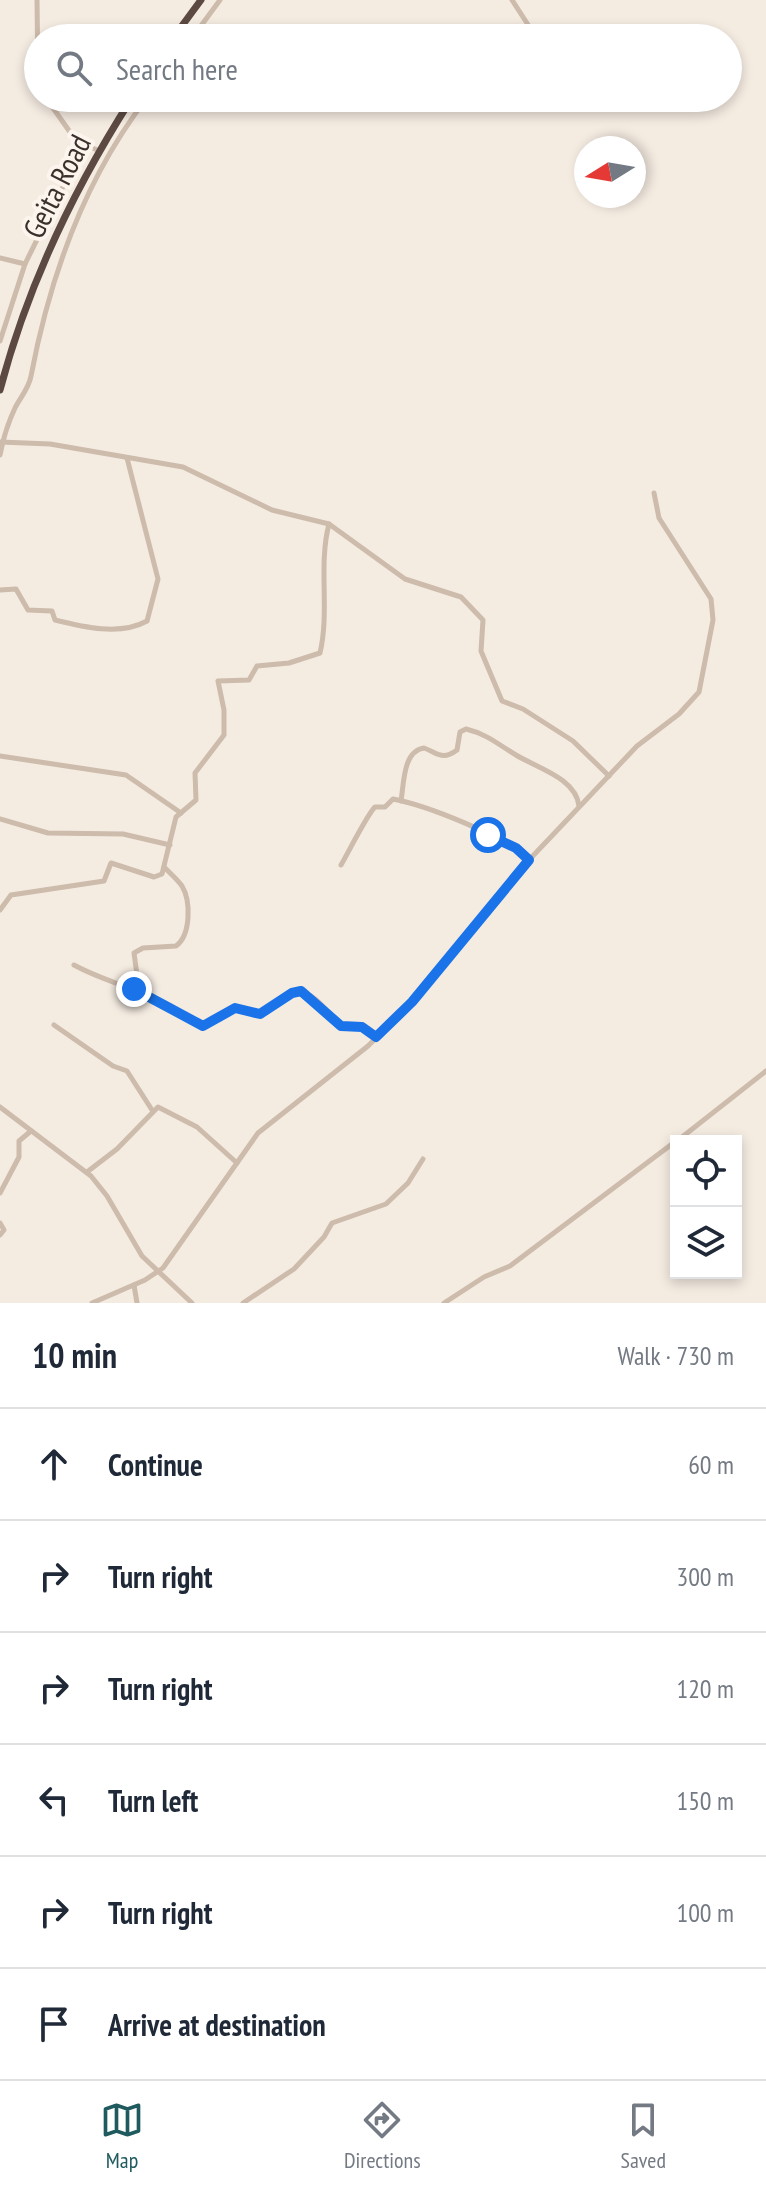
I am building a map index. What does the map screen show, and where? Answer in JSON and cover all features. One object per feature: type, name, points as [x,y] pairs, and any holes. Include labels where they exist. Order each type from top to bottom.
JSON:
[{"type":"highway","points":[[183,24],[201,0]]},
{"type":"highway","name":"Geita Road","points":[[0,390],[44,266],[100,151],[124,112]]},
{"type":"street","points":[[37,0],[37,24]]},
{"type":"street","points":[[202,24],[220,0]]},
{"type":"street","points":[[513,1],[528,24]]},
{"type":"street","points":[[57,112],[83,146],[100,151]]},
{"type":"street","points":[[0,455],[1,442],[29,384],[47,300],[64,245],[118,140],[137,112]]},
{"type":"street","points":[[0,341],[25,264],[83,146]]},
{"type":"street","points":[[0,258],[25,264]]},
{"type":"street","points":[[1,442],[50,444],[183,467],[272,510],[329,524],[405,579],[461,597],[483,620],[481,651],[502,701],[523,709],[573,741],[609,776]]},
{"type":"street","points":[[0,590],[16,589],[28,610],[52,611],[55,620],[77,626],[100,629],[147,621],[158,579],[127,458]]},
{"type":"street","points":[[92,1303],[158,1272],[175,1253],[262,1128],[376,1037],[412,1002],[529,860],[644,739],[679,714],[699,692],[713,620],[709,593],[659,518],[654,493]]},
{"type":"street","points":[[0,910],[11,895],[104,881],[111,863],[154,877],[162,874],[174,823],[196,800],[197,768],[224,735],[224,710],[218,681],[249,680],[257,666],[289,663],[320,653],[324,619],[323,558],[329,524]]},
{"type":"street","points":[[401,801],[410,755],[424,748],[438,756],[451,754],[457,750],[461,730],[466,729],[490,737],[554,775],[578,798],[579,807]]},
{"type":"street","points":[[0,756],[126,775],[181,813]]},
{"type":"street","points":[[341,865],[373,808],[385,807],[393,799],[494,837],[516,848],[529,860]]},
{"type":"street","points":[[0,819],[48,833],[123,834],[170,845]]},
{"type":"street","points":[[131,987],[137,975],[134,953],[143,948],[176,946],[187,929],[189,915],[183,888],[164,867]]},
{"type":"street","points":[[74,965],[131,987],[203,1026],[235,1008],[260,1014],[292,993],[301,991],[341,1026],[362,1027],[376,1037]]},
{"type":"street","points":[[54,1025],[113,1066],[127,1071],[152,1110]]},
{"type":"street","points":[[684,1135],[766,1071]]},
{"type":"street","points":[[0,1107],[87,1172],[103,1189],[142,1256],[192,1303]]},
{"type":"street","points":[[87,1172],[117,1149],[152,1110],[161,1107],[180,1116],[237,1163]]},
{"type":"street","points":[[0,1193],[19,1157],[19,1141],[31,1131]]},
{"type":"street","points":[[444,1303],[484,1277],[510,1266],[670,1146]]},
{"type":"street","points":[[243,1303],[294,1269],[334,1221],[372,1210],[396,1197],[423,1159]]},
{"type":"street","points":[[0,1223],[4,1230],[0,1235]]},
{"type":"street","points":[[134,1285],[137,1303]]},
{"type":"route","points":[[134,989],[186,1014],[196,1024],[203,1026],[235,1008],[260,1014],[292,993],[301,991],[313,998],[341,1026],[360,1026],[376,1037],[412,1002],[529,860],[521,851],[488,835]]}]
